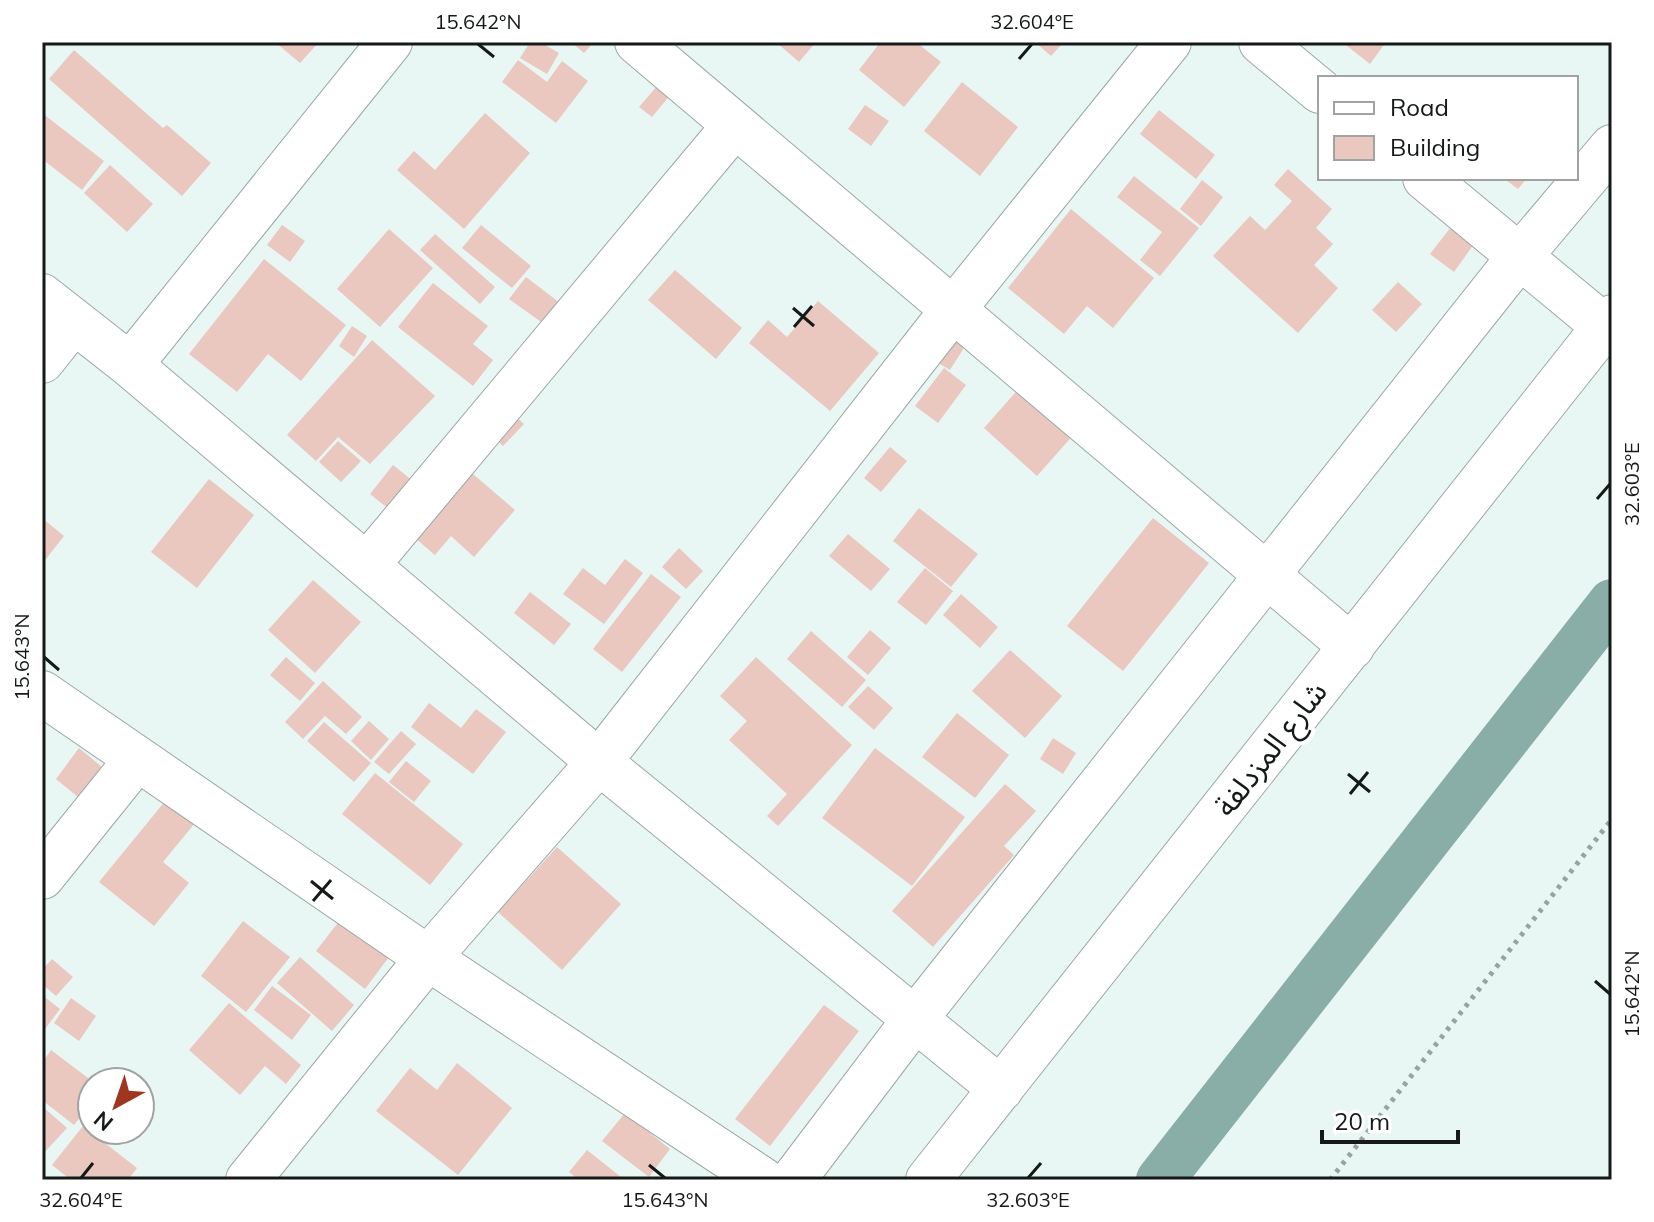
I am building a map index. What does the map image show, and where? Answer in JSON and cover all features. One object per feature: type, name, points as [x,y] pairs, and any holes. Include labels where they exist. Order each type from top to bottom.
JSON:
[{"type":"street","points":[[130,365],[390,42]]},
{"type":"street","points":[[637,42],[1352,647]]},
{"type":"street","points":[[248,1180],[428,958],[599,762],[952,311],[1169,42]]},
{"type":"street","points":[[1261,42],[1318,89]]},
{"type":"street","points":[[367,565],[735,125]]},
{"type":"street","points":[[793,1180],[915,1019],[1520,256],[1612,147]]},
{"type":"street","points":[[1427,180],[1520,256],[1608,322]]},
{"type":"street","points":[[42,361],[58,309],[130,365],[599,762],[1001,1089]]},
{"type":"street","name":"شارع المزدلفة","points":[[928,1180],[1608,322]]},
{"type":"street","points":[[42,693],[428,958],[763,1180]]},
{"type":"street","points":[[42,877],[137,759]]},
{"type":"path","points":[[1330,1180],[1612,819]]},
{"type":"building","points":[[275,42],[319,42],[300,63]]},
{"type":"building","points":[[530,42],[540,42],[559,53],[547,74],[520,58]]},
{"type":"building","points":[[571,42],[594,42],[584,53]]},
{"type":"building","points":[[776,42],[816,42],[799,62]]},
{"type":"building","points":[[876,42],[916,42],[941,62],[904,107],[859,70],[879,44]]},
{"type":"building","points":[[1035,42],[1064,42],[1051,56]]},
{"type":"building","points":[[1342,42],[1386,42],[1370,64]]},
{"type":"building","points":[[74,50],[163,128],[167,125],[211,163],[182,196],[49,79]]},
{"type":"building","points":[[518,60],[547,82],[562,61],[588,81],[556,123],[502,82]]},
{"type":"building","points":[[664,78],[676,88],[652,117],[639,107]]},
{"type":"building","points":[[962,82],[1018,127],[980,176],[924,131]]},
{"type":"building","points":[[865,105],[889,121],[871,146],[848,129]]},
{"type":"building","points":[[1159,110],[1215,155],[1196,179],[1140,134]]},
{"type":"building","points":[[42,113],[104,161],[82,190],[42,159]]},
{"type":"building","points":[[485,113],[530,153],[464,229],[397,170],[414,151],[435,170]]},
{"type":"building","points":[[110,165],[153,204],[127,232],[84,193]]},
{"type":"building","points":[[1288,169],[1332,209],[1316,228],[1333,244],[1314,265],[1338,288],[1298,333],[1213,256],[1250,216],[1265,230],[1292,201],[1274,185]]},
{"type":"building","points":[[1134,176],[1199,228],[1160,276],[1140,260],[1162,232],[1117,197]]},
{"type":"building","points":[[1202,180],[1223,197],[1201,226],[1180,209]]},
{"type":"building","points":[[1506,180],[1525,180],[1518,189]]},
{"type":"building","points":[[1071,209],[1154,278],[1113,328],[1087,306],[1064,334],[1008,288]]},
{"type":"building","points":[[282,225],[305,241],[290,262],[267,245]]},
{"type":"building","points":[[481,225],[531,266],[512,288],[462,248]]},
{"type":"building","points":[[1451,227],[1474,244],[1454,272],[1430,254]]},
{"type":"building","points":[[389,229],[433,268],[380,327],[337,289]]},
{"type":"building","points":[[435,234],[495,287],[480,304],[420,250]]},
{"type":"building","points":[[264,259],[346,325],[301,381],[268,354],[237,392],[189,354]]},
{"type":"building","points":[[675,270],[742,328],[716,359],[648,300]]},
{"type":"building","points":[[526,277],[560,303],[544,324],[509,299]]},
{"type":"building","points":[[1398,282],[1422,304],[1396,332],[1372,310]]},
{"type":"building","points":[[433,283],[488,326],[473,344],[493,360],[473,386],[398,327]]},
{"type":"building","points":[[818,301],[879,353],[830,411],[749,343],[768,320],[787,337]]},
{"type":"building","points":[[352,326],[367,336],[354,357],[339,346]]},
{"type":"building","points":[[947,331],[967,343],[950,370],[930,358]]},
{"type":"building","points":[[372,340],[435,396],[370,464],[338,437],[316,461],[287,435]]},
{"type":"building","points":[[944,368],[966,385],[938,423],[915,406]]},
{"type":"building","points":[[1022,385],[1076,432],[1037,476],[984,428]]},
{"type":"building","points":[[508,410],[524,424],[503,446],[488,432]]},
{"type":"building","points":[[338,441],[361,461],[341,482],[319,462]]},
{"type":"building","points":[[890,447],[907,461],[881,492],[864,478]]},
{"type":"building","points":[[393,465],[413,481],[390,510],[370,494]]},
{"type":"building","points":[[466,468],[515,510],[474,557],[451,536],[435,555],[409,533]]},
{"type":"building","points":[[209,479],[254,515],[197,588],[151,552]]},
{"type":"building","points":[[919,508],[978,554],[951,587],[893,541]]},
{"type":"building","points":[[42,518],[64,536],[42,564]]},
{"type":"building","points":[[1153,518],[1209,563],[1123,671],[1067,626]]},
{"type":"building","points":[[848,534],[890,569],[871,591],[829,556]]},
{"type":"building","points":[[679,548],[703,571],[686,589],[662,567]]},
{"type":"building","points":[[625,559],[643,573],[604,624],[563,594],[583,568],[605,585]]},
{"type":"building","points":[[925,568],[953,591],[926,625],[897,602]]},
{"type":"building","points":[[651,574],[681,597],[622,672],[593,649]]},
{"type":"building","points":[[313,580],[361,622],[315,673],[268,630]]},
{"type":"building","points":[[530,592],[571,624],[554,645],[514,613]]},
{"type":"building","points":[[961,594],[998,627],[980,648],[943,615]]},
{"type":"building","points":[[870,630],[891,648],[868,675],[847,657]]},
{"type":"building","points":[[811,631],[866,680],[842,707],[787,659]]},
{"type":"building","points":[[1010,650],[1062,696],[1025,738],[972,691]]},
{"type":"building","points":[[286,657],[315,683],[300,701],[270,675]]},
{"type":"building","points":[[756,657],[852,745],[778,826],[767,816],[787,794],[729,740],[747,721],[720,696]]},
{"type":"building","points":[[323,681],[362,717],[346,734],[325,716],[303,739],[285,722]]},
{"type":"building","points":[[868,686],[893,708],[874,730],[848,707]]},
{"type":"building","points":[[429,703],[461,728],[476,709],[506,732],[473,774],[411,727]]},
{"type":"building","points":[[957,713],[1009,755],[975,798],[922,757]]},
{"type":"building","points":[[369,721],[389,739],[371,760],[351,741]]},
{"type":"building","points":[[324,722],[371,763],[354,782],[307,741]]},
{"type":"building","points":[[401,731],[416,744],[389,774],[374,762]]},
{"type":"building","points":[[1053,738],[1076,753],[1063,774],[1040,759]]},
{"type":"building","points":[[79,748],[102,767],[78,797],[56,779]]},
{"type":"building","points":[[875,748],[965,817],[912,886],[822,818]]},
{"type":"building","points":[[406,761],[431,781],[414,802],[389,782]]},
{"type":"building","points":[[375,773],[463,844],[430,885],[342,814]]},
{"type":"building","points":[[1005,784],[1036,811],[1004,846],[1014,855],[933,947],[892,911]]},
{"type":"building","points":[[166,800],[195,823],[163,862],[189,883],[154,926],[99,882]]},
{"type":"building","points":[[557,847],[621,904],[562,970],[498,912]]},
{"type":"building","points":[[340,920],[389,957],[365,989],[316,951]]},
{"type":"building","points":[[243,921],[290,957],[246,1012],[201,976]]},
{"type":"building","points":[[300,957],[354,1005],[332,1031],[277,983]]},
{"type":"building","points":[[52,959],[73,977],[56,996],[42,984],[42,970]]},
{"type":"building","points":[[272,986],[311,1015],[292,1040],[254,1010]]},
{"type":"building","points":[[42,995],[60,1009],[42,1033]]},
{"type":"building","points":[[71,998],[96,1016],[79,1041],[54,1023]]},
{"type":"building","points":[[229,1003],[301,1065],[286,1084],[265,1066],[240,1095],[189,1050]]},
{"type":"building","points":[[824,1005],[859,1031],[770,1146],[735,1119]]},
{"type":"building","points":[[51,1050],[76,1069],[74,1125],[42,1100],[42,1063]]},
{"type":"building","points":[[457,1063],[512,1108],[458,1175],[376,1111],[410,1068],[437,1090]]},
{"type":"building","points":[[42,1106],[67,1128],[42,1155]]},
{"type":"building","points":[[625,1113],[670,1149],[649,1177],[602,1141]]},
{"type":"building","points":[[76,1135],[76,1146],[109,1146],[137,1168],[128,1180],[71,1180],[52,1165]]},
{"type":"building","points":[[587,1150],[621,1177],[619,1180],[579,1180],[569,1172]]},
{"type":"waterway","points":[[1160,1180],[1612,603]]}]
